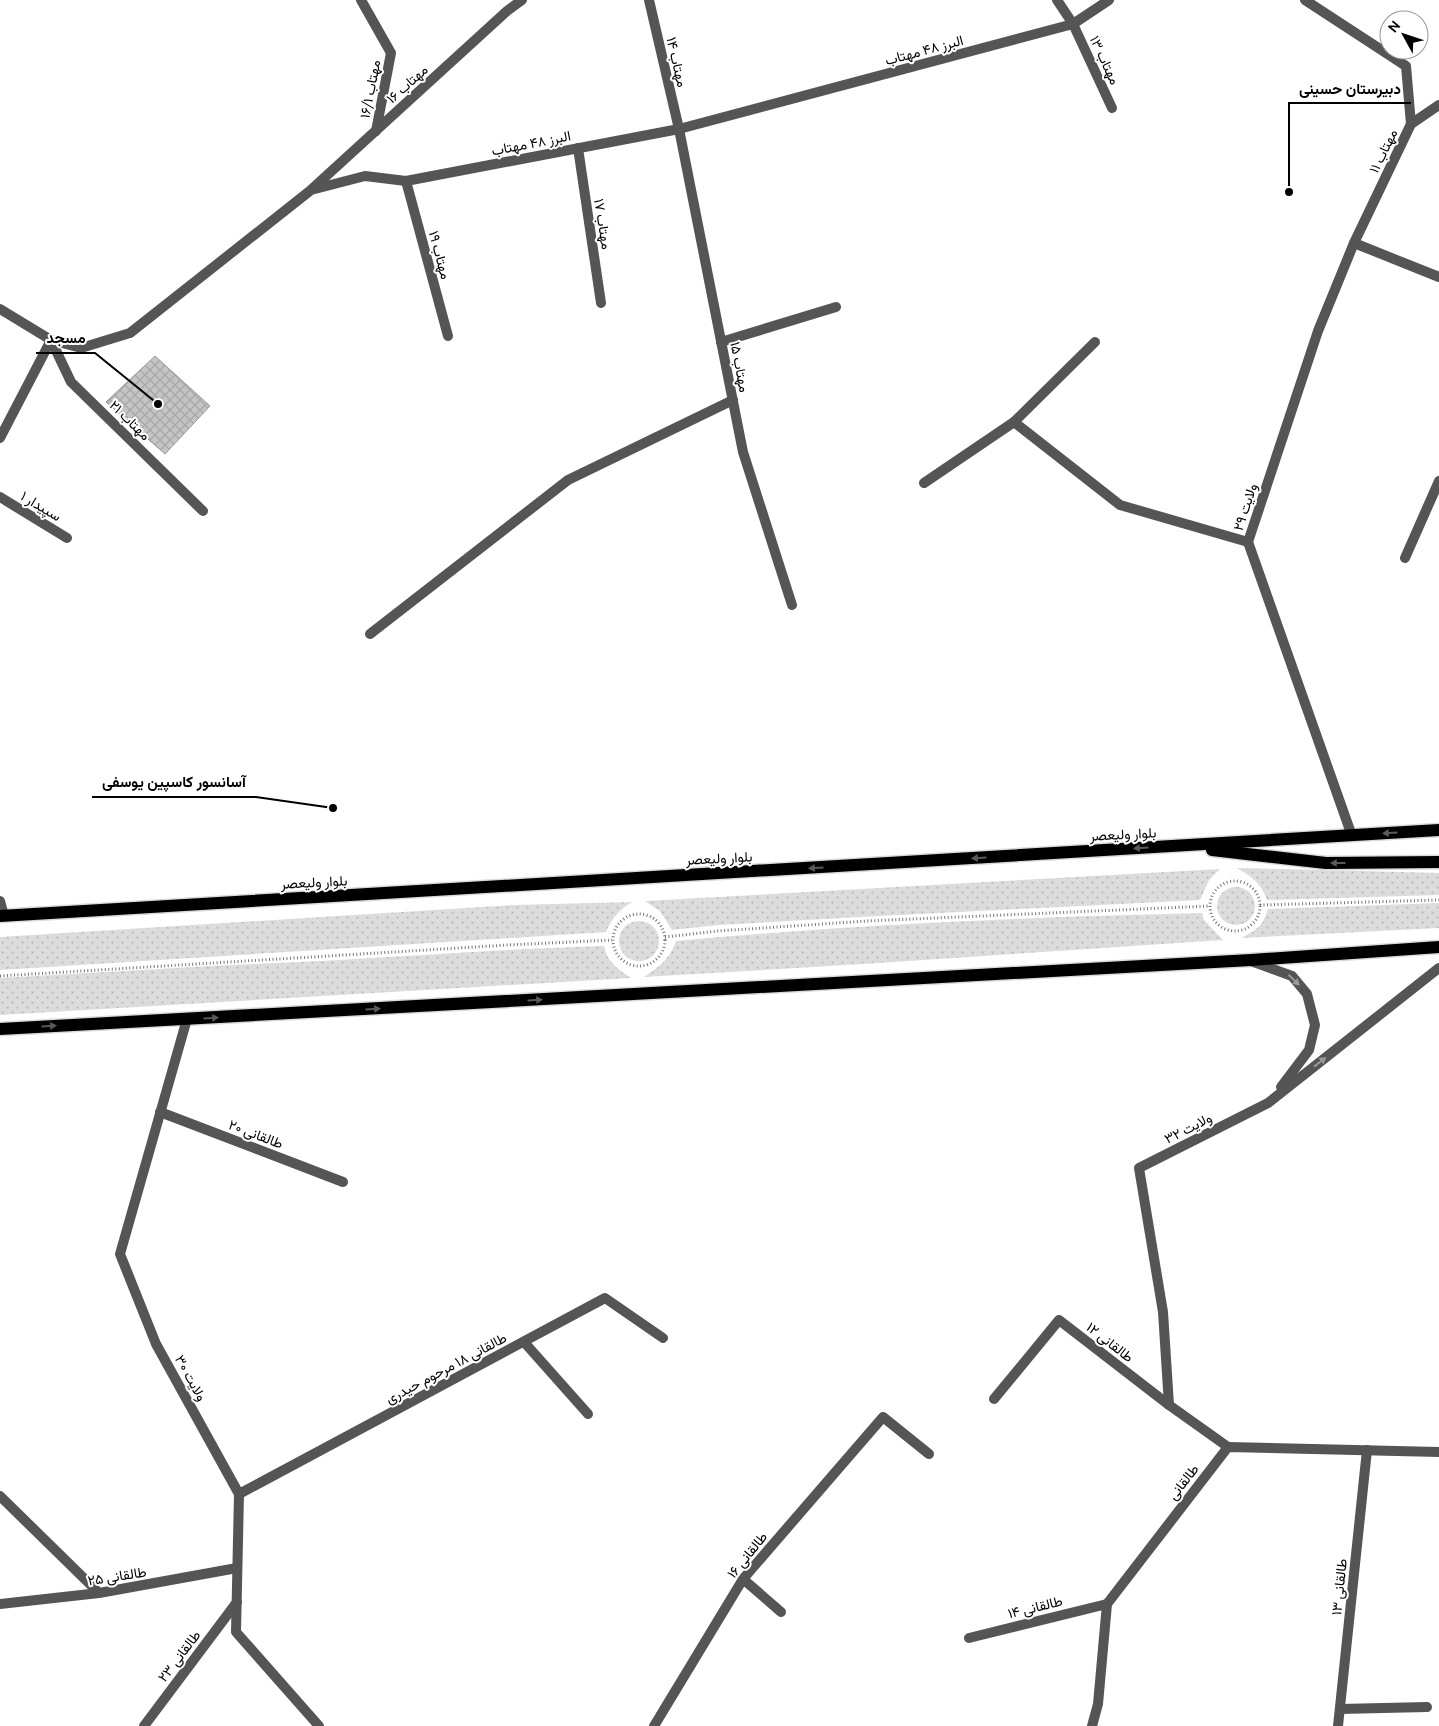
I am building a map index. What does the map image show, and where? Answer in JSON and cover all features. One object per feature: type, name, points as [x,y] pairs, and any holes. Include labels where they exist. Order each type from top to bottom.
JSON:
[{"type":"main road","name":"بلوار ولیعصر","points":[[2,916],[1439,830]]},
{"type":"main road","points":[[1176,846],[1326,862],[1439,862]]},
{"type":"main road","points":[[0,1029],[1251,960],[1439,947]]},
{"type":"street","name":"مهتاب ۱۶/۱","points":[[361,0],[391,53],[376,131]]},
{"type":"street","name":"مهتاب ۱۶","points":[[311,190],[522,0]]},
{"type":"street","name":"مهتاب ۱۴","points":[[649,0],[679,130]]},
{"type":"street","name":"مهتاب ۱۳","points":[[1057,0],[1073,24],[1112,108]]},
{"type":"street","name":"البرز ۴۸ مهتاب","points":[[0,309],[51,340],[81,348],[130,333],[311,190],[365,176],[406,180],[679,130],[1073,24],[1108,0]]},
{"type":"street","name":"مهتاب ۱۱","points":[[1306,0],[1406,66],[1411,124],[1354,243]]},
{"type":"street","points":[[1411,124],[1439,105]]},
{"type":"street","name":"مهتاب ۱۵","points":[[679,130],[743,452],[792,605]]},
{"type":"street","name":"مهتاب ۱۷","points":[[578,148],[601,304]]},
{"type":"street","name":"مهتاب ۱۹","points":[[406,180],[448,336]]},
{"type":"street","points":[[1354,243],[1439,277]]},
{"type":"street","name":"ولایت ٢٩","points":[[1352,836],[1248,542],[1318,331],[1354,243]]},
{"type":"street","points":[[721,342],[836,307]]},
{"type":"street","points":[[0,438],[51,340]]},
{"type":"street","name":"مهتاب ٢١","points":[[51,340],[71,382],[202,511]]},
{"type":"street","points":[[924,483],[1014,422],[1096,342]]},
{"type":"street","points":[[370,634],[568,480],[733,400]]},
{"type":"street","points":[[1014,422],[1120,505],[1248,542]]},
{"type":"street","points":[[1405,558],[1439,481]]},
{"type":"street","name":"سپیدار ۱","points":[[0,497],[67,538]]},
{"type":"street","points":[[0,902],[2,916]]},
{"type":"street","points":[[1251,960],[1292,976],[1307,994],[1315,1025],[1309,1050],[1294,1072],[1268,1103]]},
{"type":"street","name":"ولایت ۳۲","points":[[1169,1404],[1162,1312],[1138,1168],[1268,1103],[1439,968]]},
{"type":"street","name":"ولایت ۳۰","points":[[187,1019],[120,1254],[156,1344],[239,1494]]},
{"type":"street","name":"طالقانی ۲۰","points":[[160,1112],[343,1182]]},
{"type":"street","name":"طالقانی ۱۸ مرحوم حیدری","points":[[239,1494],[605,1298],[663,1338]]},
{"type":"street","name":"طالقانی ۱۲","points":[[994,1399],[1059,1320],[1228,1447]]},
{"type":"street","points":[[524,1342],[588,1414]]},
{"type":"street","name":"طالقانی ۱۶","points":[[654,1726],[743,1579],[883,1417],[929,1454]]},
{"type":"street","points":[[1228,1447],[1439,1452]]},
{"type":"street","name":"طالقانی","points":[[1107,1604],[1228,1447]]},
{"type":"street","name":"طالقانی ۱۳","points":[[1338,1726],[1367,1450]]},
{"type":"street","points":[[239,1494],[236,1632],[319,1726]]},
{"type":"street","points":[[0,1496],[99,1594]]},
{"type":"street","name":"طالقانی ۲۵","points":[[0,1604],[99,1594],[237,1568]]},
{"type":"street","points":[[743,1579],[780,1612]]},
{"type":"street","name":"طالقانی ۲۳","points":[[144,1726],[237,1602]]},
{"type":"street","points":[[1092,1726],[1098,1704],[1107,1604]]},
{"type":"street","name":"طالقانی ۱۴","points":[[969,1638],[1107,1604]]},
{"type":"street","points":[[1340,1709],[1427,1707]]},
{"type":"path","points":[[1234,881],[1243,882],[1251,886],[1256,892],[1260,905],[1259,914],[1255,922],[1248,927],[1235,931],[1219,925],[1214,919],[1210,906],[1216,890],[1222,884],[1234,881]]},
{"type":"path","points":[[1260,905],[1439,900]]},
{"type":"path","points":[[665,937],[718,931],[867,922],[1210,906]]},
{"type":"path","points":[[638,913],[652,917],[664,931],[665,937],[662,952],[657,960],[649,965],[640,967],[627,964],[619,959],[614,951],[612,940],[615,927],[621,920],[629,915],[638,913]]},
{"type":"path","points":[[0,976],[508,944],[612,940]]},
{"type":"shaded area","points":[[1237,868],[1439,873],[1439,895],[1267,900],[1262,889],[1255,881]]},
{"type":"shaded area","points":[[1220,869],[1209,880],[1200,900],[859,917],[719,925],[672,930],[660,911],[645,901]]},
{"type":"shaded area","points":[[1236,887],[1250,892],[1255,906],[1250,920],[1236,925],[1222,920],[1217,906],[1222,892]]},
{"type":"shaded area","points":[[632,902],[616,915],[606,932],[0,970],[0,937],[514,905]]},
{"type":"shaded area","points":[[1439,903],[1439,928],[1241,938],[1259,927],[1268,909]]},
{"type":"shaded area","points":[[1202,913],[1204,920],[1223,940],[644,977],[663,962],[676,941],[807,930],[939,922]]},
{"type":"shaded area","points":[[639,921],[653,927],[659,941],[653,955],[639,961],[625,955],[619,941],[625,927]]},
{"type":"shaded area","points":[[604,946],[610,961],[631,978],[0,1015],[0,978]]},
{"type":"building","points":[[155,356],[210,406],[165,454],[106,402]]},
{"type":"place","name":"دبیرستان حسینی","points":[[1289,192]]},
{"type":"place","name":"مسجد","points":[[158,404]]},
{"type":"place","name":"آسانسور کاسپین یوسفی","points":[[333,808]]}]
